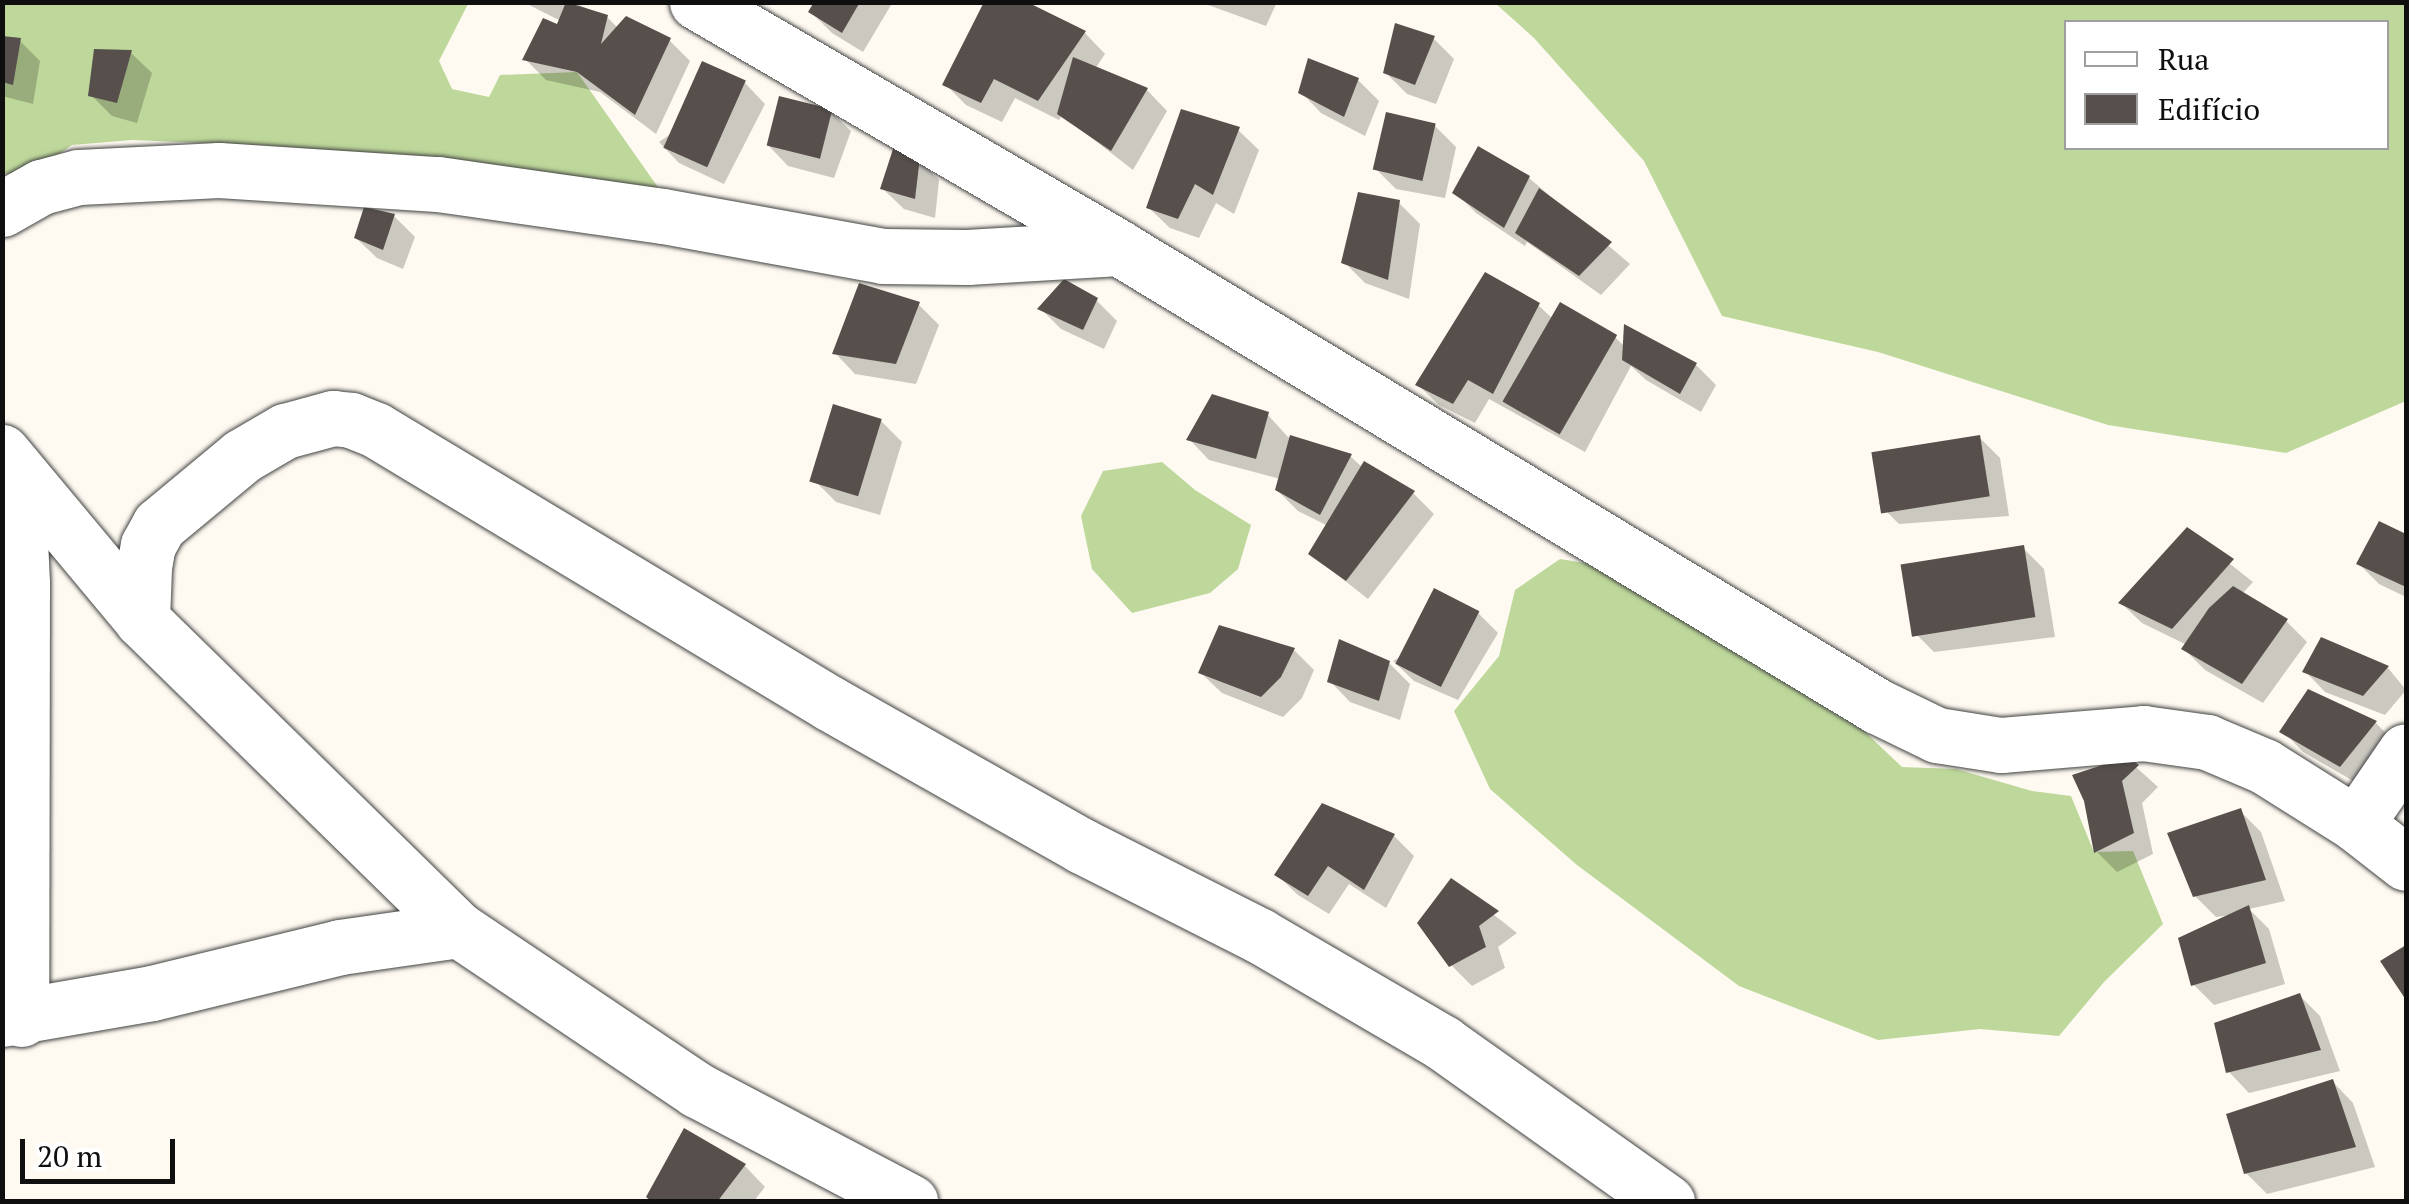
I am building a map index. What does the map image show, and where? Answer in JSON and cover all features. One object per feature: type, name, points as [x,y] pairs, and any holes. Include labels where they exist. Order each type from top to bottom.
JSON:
[{"type":"street","points":[[697,2],[1119,248],[1877,706],[1938,735],[2001,745],[2144,733],[2207,742],[2264,766],[2356,824],[2406,863]]},
{"type":"street","points":[[2,209],[40,187],[79,177],[219,170],[438,184],[663,216],[883,256],[967,257],[1119,248]]},
{"type":"street","points":[[142,620],[148,544],[160,525],[242,456],[285,431],[333,418],[351,420],[376,430],[831,704],[1082,846],[1260,936],[1443,1043],[1666,1202]]},
{"type":"street","points":[[10,463],[142,620],[459,930],[697,1090],[910,1202]]},
{"type":"street","points":[[10,463],[22,583],[12,1019],[340,947],[459,930]]},
{"type":"street","points":[[2356,824],[2406,751]]},
{"type":"green space","points":[[469,2],[439,61],[452,89],[489,97],[500,75],[577,72],[662,193],[252,145],[132,140],[72,145],[35,170],[3,174],[3,3]]},
{"type":"green space","points":[[1495,3],[2406,3],[2406,401],[2286,453],[2108,425],[1878,352],[1722,316],[1644,161],[1534,38]]},
{"type":"green space","points":[[1162,462],[1195,490],[1251,525],[1238,569],[1210,593],[1132,613],[1092,569],[1081,516],[1103,471]]},
{"type":"green space","points":[[1560,559],[1615,568],[1825,694],[1902,767],[1956,769],[2032,791],[2071,796],[2094,852],[2133,851],[2163,924],[2104,982],[2059,1036],[1980,1029],[1878,1040],[1739,986],[1577,865],[1490,789],[1454,711],[1499,656],[1515,590]]},
{"type":"building","points":[[566,2],[608,15],[601,44],[626,16],[671,38],[635,115],[577,72],[522,60],[543,18],[557,24]]},
{"type":"building","points":[[814,2],[860,2],[842,33],[808,12]]},
{"type":"building","points":[[984,2],[1027,2],[1086,31],[1038,101],[994,79],[981,103],[942,85]]},
{"type":"building","points":[[1395,23],[1435,36],[1415,85],[1383,73]]},
{"type":"building","points":[[2,36],[21,38],[13,85],[2,82]]},
{"type":"building","points":[[94,49],[132,50],[117,103],[88,96]]},
{"type":"building","points":[[1073,57],[1148,88],[1111,151],[1057,114]]},
{"type":"building","points":[[1308,58],[1359,78],[1344,117],[1298,93]]},
{"type":"building","points":[[702,61],[746,81],[707,167],[663,148]]},
{"type":"building","points":[[779,96],[832,109],[820,159],[767,145]]},
{"type":"building","points":[[1181,109],[1240,127],[1213,195],[1195,184],[1178,219],[1146,208]]},
{"type":"building","points":[[1386,112],[1436,123],[1422,181],[1373,169]]},
{"type":"building","points":[[894,146],[920,157],[915,199],[880,189]]},
{"type":"building","points":[[1478,146],[1530,176],[1504,228],[1452,193]]},
{"type":"building","points":[[1539,188],[1612,242],[1579,276],[1515,233]]},
{"type":"building","points":[[1358,192],[1400,200],[1388,280],[1341,263]]},
{"type":"building","points":[[364,207],[395,214],[383,250],[354,238]]},
{"type":"building","points":[[1485,272],[1540,303],[1493,394],[1468,380],[1453,404],[1415,385]]},
{"type":"building","points":[[1064,279],[1098,298],[1083,330],[1037,309]]},
{"type":"building","points":[[859,283],[920,302],[896,364],[832,354]]},
{"type":"building","points":[[1560,302],[1617,335],[1560,435],[1502,402]]},
{"type":"building","points":[[1624,324],[1697,363],[1680,394],[1622,360]]},
{"type":"building","points":[[1212,394],[1269,412],[1256,459],[1186,440]]},
{"type":"building","points":[[833,404],[882,419],[858,496],[809,481]]},
{"type":"building","points":[[1290,435],[1352,454],[1320,515],[1275,490]]},
{"type":"building","points":[[1980,435],[1990,496],[1881,513],[1871,452]]},
{"type":"building","points":[[1364,461],[1415,491],[1346,581],[1308,554]]},
{"type":"building","points":[[2379,521],[2406,534],[2406,587],[2356,564]]},
{"type":"building","points":[[2187,527],[2234,559],[2172,629],[2118,603]]},
{"type":"building","points":[[2024,545],[2035,617],[1912,637],[1901,565]]},
{"type":"building","points":[[2233,586],[2288,619],[2242,684],[2181,649],[2209,608]]},
{"type":"building","points":[[1434,588],[1479,611],[1441,687],[1395,664]]},
{"type":"building","points":[[1219,625],[1295,648],[1281,677],[1261,697],[1198,673]]},
{"type":"building","points":[[2321,637],[2389,666],[2363,696],[2302,672]]},
{"type":"building","points":[[1339,639],[1390,661],[1379,701],[1327,682]]},
{"type":"building","points":[[2308,689],[2377,721],[2340,767],[2279,732]]},
{"type":"building","points":[[2127,757],[2139,765],[2122,781],[2134,833],[2094,853],[2084,801],[2072,775]]},
{"type":"building","points":[[1322,803],[1395,834],[1364,890],[1328,866],[1308,896],[1274,875]]},
{"type":"building","points":[[2241,808],[2266,880],[2193,897],[2167,833]]},
{"type":"building","points":[[1451,878],[1499,911],[1479,926],[1486,947],[1449,967],[1417,923]]},
{"type":"building","points":[[2249,905],[2266,963],[2191,986],[2178,938]]},
{"type":"building","points":[[2406,945],[2406,1000],[2380,961]]},
{"type":"building","points":[[2300,993],[2321,1050],[2226,1073],[2214,1023]]},
{"type":"building","points":[[2333,1079],[2356,1147],[2244,1174],[2226,1114]]},
{"type":"building","points":[[684,1128],[746,1164],[717,1202],[652,1202],[646,1197]]}]
